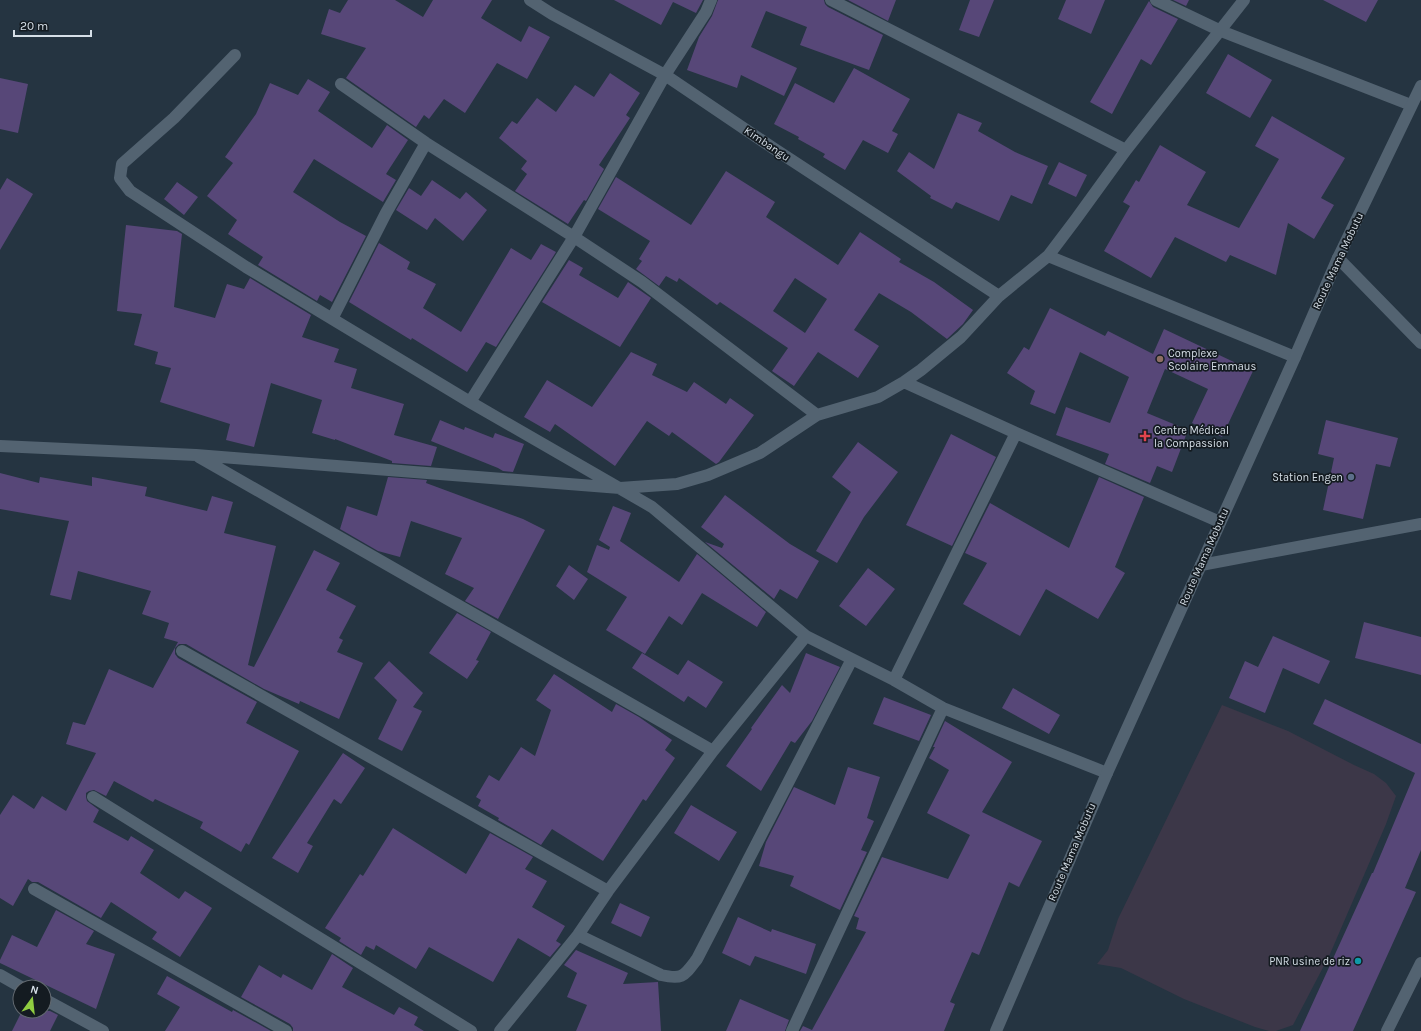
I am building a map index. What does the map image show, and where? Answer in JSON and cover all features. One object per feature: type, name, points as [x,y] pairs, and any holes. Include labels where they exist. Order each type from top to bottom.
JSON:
[{"type":"street","name":"Kimbangu","points":[[530,0],[552,14],[665,75],[773,148],[1000,296]]},
{"type":"street","points":[[470,402],[574,237],[665,75],[706,12],[711,0]]},
{"type":"street","points":[[831,0],[1126,150]]},
{"type":"street","points":[[1156,0],[1221,31],[1412,105]]},
{"type":"street","points":[[0,446],[196,455],[620,488],[677,484],[708,475],[760,453],[817,415],[878,397],[904,382],[961,337],[1000,296],[1048,256],[1126,150],[1244,0]]},
{"type":"street","points":[[235,55],[174,118],[122,164],[120,178],[130,191],[246,267],[470,402],[652,507],[806,636],[894,680],[943,708],[1107,773]]},
{"type":"street","points":[[341,84],[426,143],[642,282],[817,415]]},
{"type":"street","name":"Route Mama Mobutu","points":[[996,1031],[1107,773],[1295,357],[1338,258],[1421,86]]},
{"type":"street","points":[[332,319],[386,213],[426,143]]},
{"type":"street","points":[[1048,256],[1295,357]]},
{"type":"street","points":[[1338,258],[1421,343]]},
{"type":"street","points":[[904,382],[1016,433],[1220,522]]},
{"type":"street","points":[[894,680],[1016,433]]},
{"type":"street","points":[[196,455],[713,751]]},
{"type":"street","points":[[1201,565],[1421,524]]},
{"type":"street","points":[[507,1029],[713,751],[806,636]]},
{"type":"street","points":[[182,651],[608,891]]},
{"type":"street","points":[[578,935],[661,975],[673,978],[685,975],[697,959],[852,659]]},
{"type":"street","points":[[792,1031],[943,708]]},
{"type":"street","points":[[93,797],[470,1031]]},
{"type":"street","points":[[34,889],[286,1031]]},
{"type":"street","points":[[1387,1031],[1421,963]]},
{"type":"street","points":[[0,975],[12,982]]},
{"type":"street","points":[[52,1003],[103,1031]]},
{"type":"shaded area","points":[[1222,705],[1288,731],[1374,774],[1386,783],[1396,796],[1386,824],[1330,954],[1293,1025],[1276,1031],[1269,1031],[1255,1027],[1184,999],[1121,968],[1097,964],[1108,950],[1118,919]]},
{"type":"building","points":[[348,0],[395,0],[423,17],[433,0],[492,0],[481,18],[521,42],[529,26],[550,37],[527,79],[497,63],[465,113],[444,99],[429,119],[424,115],[416,127],[346,78],[366,48],[321,34],[329,9],[340,13]]},
{"type":"building","points":[[614,0],[703,0],[696,13],[673,2],[661,25]]},
{"type":"building","points":[[718,0],[824,0],[828,7],[883,35],[869,70],[800,45],[807,27],[766,11],[751,47],[797,68],[784,96],[741,75],[737,88],[687,70],[699,37],[712,16]]},
{"type":"building","points":[[848,0],[896,0],[888,21]]},
{"type":"building","points":[[970,0],[994,0],[979,37],[959,30]]},
{"type":"building","points":[[1066,0],[1105,0],[1091,34],[1058,19]]},
{"type":"building","points":[[1173,0],[1189,0],[1186,6]]},
{"type":"building","points":[[1323,0],[1378,0],[1366,22]]},
{"type":"building","points":[[1149,1],[1153,7],[1178,19],[1151,65],[1141,59],[1112,114],[1090,102]]},
{"type":"building","points":[[1228,54],[1272,80],[1250,118],[1206,93]]},
{"type":"building","points":[[854,68],[910,99],[892,131],[898,134],[888,153],[863,140],[845,170],[823,157],[825,154],[798,139],[799,137],[774,124],[795,83],[834,103]]},
{"type":"building","points":[[610,73],[640,93],[626,115],[630,118],[599,165],[604,169],[586,201],[584,200],[568,224],[515,191],[527,174],[521,169],[527,161],[499,138],[512,121],[517,124],[537,98],[556,112],[575,85],[594,97]]},
{"type":"building","points":[[0,78],[28,84],[18,133],[0,129]]},
{"type":"building","points":[[308,79],[330,92],[318,111],[372,148],[387,125],[408,140],[386,174],[396,180],[383,202],[314,159],[293,192],[340,222],[366,236],[332,302],[320,295],[317,301],[258,265],[263,257],[228,234],[237,220],[207,196],[233,163],[225,157],[256,114],[270,83],[298,95]]},
{"type":"building","points":[[958,113],[982,123],[978,131],[1015,152],[1048,166],[1032,204],[1011,195],[999,221],[956,202],[952,209],[930,198],[931,196],[897,171],[909,152],[934,169]]},
{"type":"building","points":[[1272,116],[1345,158],[1321,198],[1334,205],[1314,239],[1288,223],[1276,275],[1230,255],[1226,262],[1175,237],[1151,278],[1104,251],[1130,206],[1123,202],[1136,180],[1139,182],[1160,145],[1206,172],[1187,205],[1239,228],[1279,159],[1255,146]]},
{"type":"building","points":[[1059,162],[1087,175],[1076,197],[1048,184]]},
{"type":"building","points":[[726,171],[775,202],[766,217],[838,265],[860,232],[901,259],[899,262],[934,282],[973,310],[963,324],[947,339],[911,312],[879,293],[854,330],[879,346],[858,378],[818,352],[794,386],[772,371],[788,348],[720,302],[717,305],[679,278],[677,282],[666,276],[659,286],[636,269],[642,261],[639,259],[650,241],[598,209],[616,177],[691,225]],"holes":[[[795,278],[827,299],[805,333],[773,311]]]},
{"type":"building","points":[[7,178],[33,194],[0,250],[0,190]]},
{"type":"building","points":[[432,180],[460,199],[466,192],[487,210],[463,241],[435,218],[427,230],[396,210],[409,188],[421,196]]},
{"type":"building","points":[[177,182],[198,197],[184,215],[164,199]]},
{"type":"building","points":[[126,225],[177,231],[182,234],[174,307],[215,318],[227,284],[244,289],[250,278],[311,315],[302,337],[339,349],[334,362],[357,369],[351,388],[404,404],[394,435],[437,447],[431,466],[392,463],[392,461],[335,439],[312,433],[322,400],[271,383],[254,447],[226,440],[230,424],[160,402],[171,368],[155,364],[158,352],[134,345],[142,314],[117,311]]},
{"type":"building","points":[[379,243],[410,262],[407,269],[436,284],[423,308],[461,332],[511,248],[531,260],[541,244],[556,252],[496,347],[486,342],[467,372],[349,302]]},
{"type":"building","points":[[569,260],[583,268],[579,275],[618,298],[628,282],[651,298],[620,347],[542,302]]},
{"type":"building","points":[[1050,308],[1105,336],[1108,331],[1153,354],[1164,329],[1253,371],[1222,437],[1192,423],[1208,389],[1165,369],[1147,413],[1188,430],[1172,472],[1157,466],[1150,483],[1105,464],[1109,454],[1056,435],[1066,407],[1110,423],[1129,377],[1080,352],[1055,414],[1030,404],[1035,391],[1007,373],[1024,347],[1029,350]]},
{"type":"building","points":[[631,352],[657,364],[652,375],[687,392],[694,382],[726,404],[730,398],[754,415],[719,462],[716,464],[672,432],[669,436],[647,421],[615,466],[555,424],[550,432],[524,417],[547,380],[592,407]]},
{"type":"building","points":[[440,420],[464,430],[465,427],[493,438],[495,433],[524,444],[513,472],[503,471],[431,441]]},
{"type":"building","name":"Station Engen","points":[[1326,420],[1398,438],[1390,467],[1376,464],[1363,519],[1323,510],[1334,458],[1318,454]]},
{"type":"building","points":[[951,434],[996,457],[952,546],[906,525]]},
{"type":"building","points":[[858,442],[898,472],[864,517],[837,563],[816,551],[851,492],[832,477]]},
{"type":"building","points":[[0,473],[39,483],[40,477],[92,486],[92,477],[147,487],[145,496],[207,511],[212,496],[233,502],[224,533],[276,546],[248,665],[254,667],[314,550],[340,563],[326,590],[356,606],[339,638],[343,640],[337,652],[363,663],[339,719],[300,701],[299,704],[264,689],[186,644],[179,644],[175,648],[175,654],[178,658],[257,702],[246,723],[299,751],[249,845],[246,843],[241,852],[200,828],[203,822],[155,799],[153,802],[114,781],[106,796],[94,790],[86,793],[87,801],[99,810],[93,822],[128,841],[131,836],[154,850],[140,873],[179,899],[185,891],[212,908],[180,957],[152,939],[157,932],[111,902],[101,918],[38,882],[32,882],[28,879],[13,906],[0,898],[0,815],[13,795],[34,809],[42,796],[66,811],[96,753],[66,744],[73,722],[85,725],[109,669],[153,688],[178,642],[164,638],[169,623],[142,614],[151,591],[78,571],[71,600],[50,595],[69,521],[0,509]]},
{"type":"building","points":[[388,477],[427,480],[426,483],[523,519],[545,530],[498,619],[465,601],[474,588],[445,574],[462,538],[411,521],[400,557],[378,551],[340,529],[347,506],[377,516]]},
{"type":"building","points":[[1099,477],[1144,497],[1115,567],[1125,573],[1098,619],[1046,589],[1020,636],[963,604],[987,563],[965,553],[990,503],[1069,548]]},
{"type":"building","points":[[725,495],[790,544],[819,561],[797,599],[780,589],[774,599],[705,542],[722,548],[724,544],[701,527]]},
{"type":"building","points":[[613,506],[631,513],[620,541],[679,582],[697,554],[766,612],[757,627],[702,593],[682,625],[669,616],[645,654],[606,630],[627,597],[587,572],[597,545],[609,550],[610,547],[599,540]]},
{"type":"building","points":[[569,565],[588,579],[574,600],[556,586]]},
{"type":"building","points":[[868,568],[895,589],[866,626],[839,606]]},
{"type":"building","points":[[457,613],[491,632],[476,660],[479,661],[467,679],[429,653]]},
{"type":"building","points":[[1364,622],[1421,637],[1421,675],[1355,658]]},
{"type":"building","points":[[1273,636],[1330,661],[1319,684],[1283,668],[1265,713],[1229,698],[1245,661],[1258,667]]},
{"type":"building","points":[[642,653],[678,675],[688,660],[723,682],[706,708],[688,696],[684,702],[632,668]]},
{"type":"building","points":[[806,653],[840,667],[812,721],[795,743],[791,741],[761,791],[726,766],[782,685],[790,693]]},
{"type":"building","points":[[389,661],[423,693],[413,707],[422,711],[402,751],[378,739],[397,700],[374,678]]},
{"type":"building","points":[[554,674],[612,712],[616,704],[639,717],[672,740],[665,750],[675,758],[646,801],[643,799],[603,861],[552,829],[541,845],[498,820],[499,818],[478,806],[481,800],[476,797],[489,775],[499,781],[521,747],[535,756],[551,710],[536,700]]},
{"type":"building","points":[[1013,688],[1060,715],[1049,734],[1002,708]]},
{"type":"building","points":[[884,697],[931,715],[919,741],[873,724]]},
{"type":"building","points":[[1325,699],[1421,744],[1421,850],[1405,888],[1416,892],[1353,1031],[1300,1031],[1373,873],[1415,773],[1313,724]]},
{"type":"building","points":[[945,721],[1012,762],[982,812],[1042,841],[1019,887],[1009,882],[979,955],[972,952],[950,1002],[955,1004],[944,1031],[800,1031],[803,1026],[812,1030],[866,932],[856,929],[859,918],[854,916],[882,857],[948,879],[970,835],[927,813],[949,770],[929,758]]},
{"type":"building","points":[[343,753],[365,768],[341,804],[334,799],[307,843],[313,846],[298,873],[272,858]]},
{"type":"building","points":[[848,767],[880,777],[867,818],[874,821],[861,850],[867,852],[840,910],[790,886],[794,876],[759,866],[766,842],[794,787],[835,805]]},
{"type":"building","points":[[691,805],[737,832],[719,861],[674,833]]},
{"type":"building","points":[[393,828],[466,874],[490,833],[533,857],[525,869],[547,881],[532,907],[565,926],[556,941],[561,944],[550,957],[518,938],[493,982],[429,947],[416,969],[376,945],[374,950],[366,946],[361,955],[339,941],[341,938],[325,928],[360,874],[363,876]]},
{"type":"building","points":[[620,903],[650,917],[641,937],[611,923]]},
{"type":"building","points":[[56,910],[94,931],[86,944],[115,954],[96,1009],[52,988],[52,979],[33,979],[0,963],[12,935],[37,947]]},
{"type":"building","points":[[738,917],[771,932],[772,929],[816,944],[806,974],[755,956],[750,966],[722,953]]},
{"type":"building","points":[[576,950],[628,973],[623,984],[658,982],[661,1031],[576,1031],[587,1005],[567,997],[577,973],[564,965]]},
{"type":"building","points":[[332,954],[353,968],[342,987],[394,1015],[399,1007],[418,1017],[414,1025],[424,1031],[293,1031],[290,1024],[241,997],[259,965],[281,978],[283,974],[312,990]]},
{"type":"building","points":[[167,976],[232,1012],[233,1010],[271,1031],[165,1031],[180,1007],[157,994]]},
{"type":"building","points":[[740,999],[789,1020],[785,1031],[726,1031]]},
{"type":"building","points":[[52,1012],[58,1015],[50,1031],[12,1031],[18,1019],[52,1019]]},
{"type":"place","name":"Complexe Scolaire Emmaus","points":[[1160,359]]},
{"type":"place","name":"Centre Médical la Compassion","points":[[1145,436]]},
{"type":"place","name":"Station Engen","points":[[1351,477]]},
{"type":"place","name":"PNR usine de riz","points":[[1358,961]]}]
